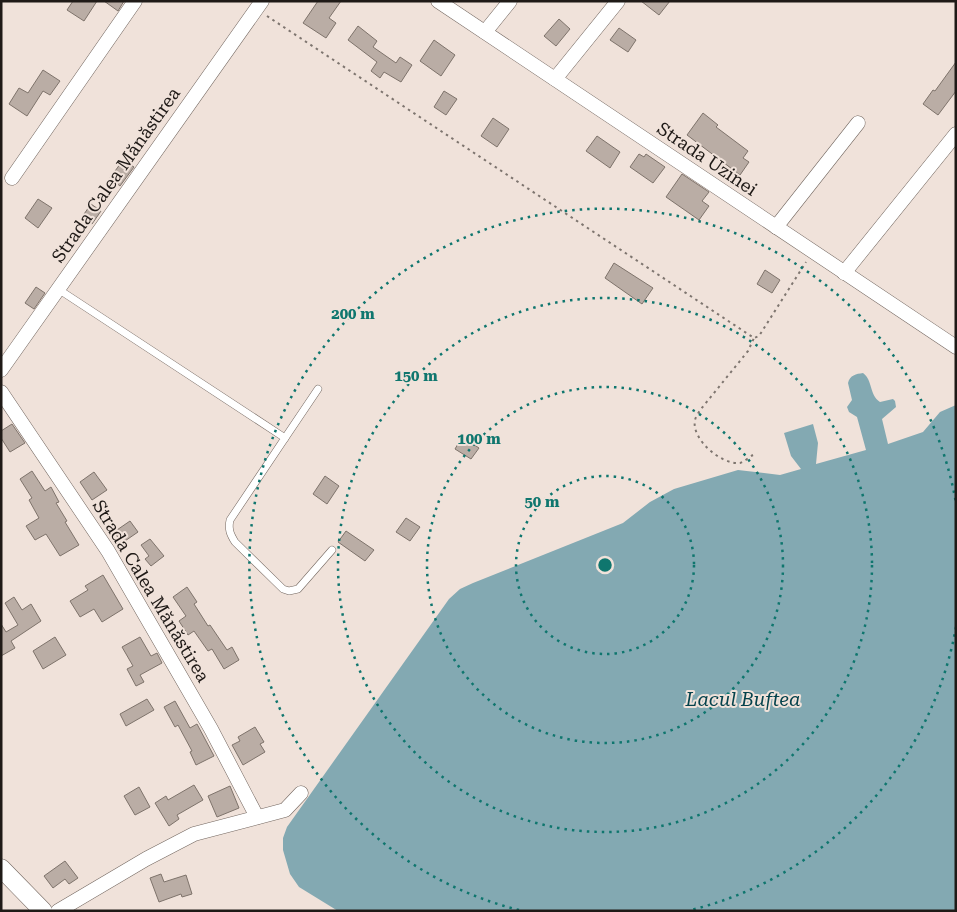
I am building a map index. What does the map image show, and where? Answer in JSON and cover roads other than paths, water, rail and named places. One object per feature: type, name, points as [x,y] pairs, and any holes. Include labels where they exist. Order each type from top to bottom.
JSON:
[{"type":"street","points":[[12,178],[135,1]]},
{"type":"street","name":"Strada Uzinei","points":[[438,1],[956,347]]},
{"type":"street","points":[[485,32],[510,1]]},
{"type":"street","points":[[555,79],[618,1]]},
{"type":"street","name":"Strada Calea Mănăstirea","points":[[1,370],[259,5]]},
{"type":"street","points":[[776,227],[858,123]]},
{"type":"street","points":[[844,272],[956,134]]},
{"type":"street","name":"Strada Calea Mănăstirea","points":[[1,392],[108,551],[211,729],[257,818]]},
{"type":"street","points":[[58,911],[146,859],[194,834],[285,810],[301,792]]},
{"type":"street","points":[[1,868],[43,911]]},
{"type":"lane","points":[[58,289],[285,438]]},
{"type":"lane","points":[[318,389],[230,520],[229,528],[230,535],[235,542],[283,589],[288,591],[298,589],[332,550]]},
{"type":"water","name":"Lacul Buftea","points":[[863,373],[868,379],[874,396],[880,402],[893,399],[895,401],[896,407],[882,419],[888,444],[923,432],[940,412],[956,405],[956,911],[338,911],[299,887],[290,874],[283,850],[283,838],[287,827],[449,599],[460,589],[473,583],[623,523],[650,502],[674,489],[738,470],[780,475],[801,469],[791,456],[784,433],[813,424],[818,443],[816,464],[866,450],[857,417],[849,412],[847,407],[852,400],[849,380],[854,375]]}]
